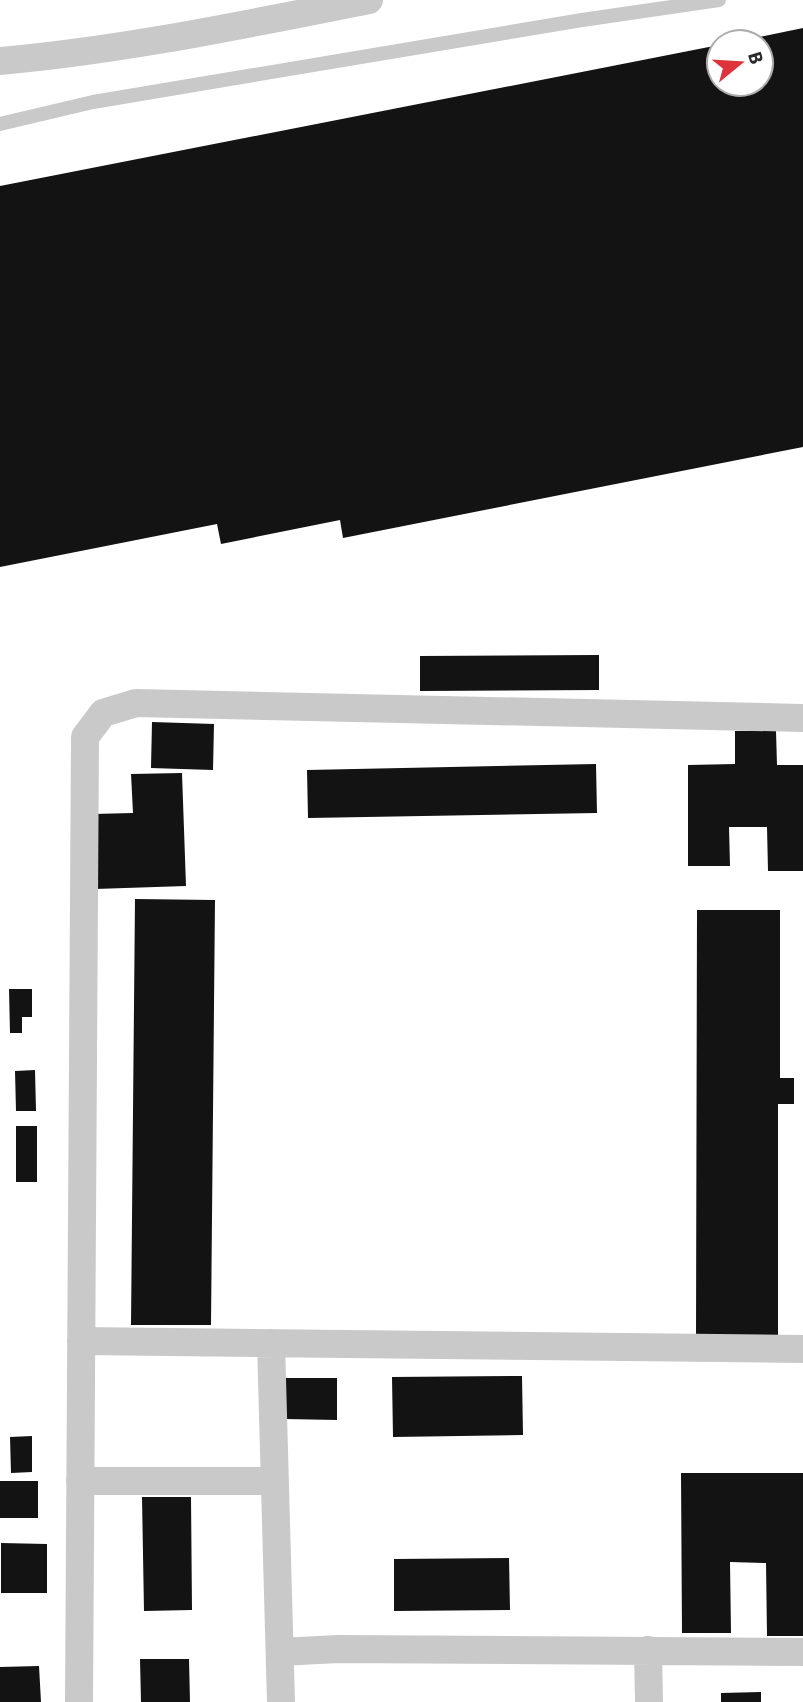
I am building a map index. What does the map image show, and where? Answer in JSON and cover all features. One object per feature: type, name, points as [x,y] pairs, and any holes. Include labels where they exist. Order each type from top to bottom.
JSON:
[{"type":"street","points":[[0,61],[50,57],[163,39],[369,0]]},
{"type":"street","points":[[79,1702],[85,737],[103,713],[136,703],[803,718]]},
{"type":"street","points":[[81,1341],[803,1349]]},
{"type":"street","points":[[271,1343],[281,1702]]},
{"type":"street","points":[[80,1481],[274,1481]]},
{"type":"street","points":[[280,1652],[338,1649],[803,1652]]},
{"type":"street","points":[[648,1650],[649,1702]]},
{"type":"lane","points":[[0,124],[93,102],[582,20],[719,0]]},
{"type":"building","points":[[803,28],[803,447],[343,538],[340,520],[221,544],[217,524],[0,567],[0,186],[705,48],[705,98],[775,98],[775,34]]},
{"type":"building","points":[[599,655],[599,690],[420,691],[420,656]]},
{"type":"building","points":[[152,722],[214,724],[213,770],[151,768]]},
{"type":"building","points":[[735,731],[776,731],[777,765],[803,765],[803,871],[768,871],[767,827],[729,827],[730,866],[688,866],[688,765],[735,764]]},
{"type":"building","points":[[596,764],[597,813],[308,818],[307,770]]},
{"type":"building","points":[[182,773],[186,886],[95,889],[93,814],[133,813],[131,774]]},
{"type":"building","points":[[135,899],[215,900],[211,1325],[131,1325]]},
{"type":"building","points":[[697,910],[780,910],[780,1078],[794,1078],[794,1104],[778,1104],[778,1338],[696,1338]]},
{"type":"building","points":[[9,989],[32,989],[32,1017],[22,1017],[22,1033],[10,1033]]},
{"type":"building","points":[[35,1070],[36,1111],[16,1111],[15,1071]]},
{"type":"building","points":[[16,1126],[37,1126],[37,1182],[16,1182]]},
{"type":"building","points":[[522,1376],[523,1435],[393,1437],[392,1377]]},
{"type":"building","points":[[285,1378],[337,1378],[337,1420],[285,1419]]},
{"type":"building","points":[[32,1436],[32,1472],[11,1473],[10,1437]]},
{"type":"building","points":[[681,1473],[803,1473],[803,1636],[767,1636],[766,1563],[730,1562],[731,1633],[682,1633]]},
{"type":"building","points":[[0,1481],[38,1481],[38,1518],[0,1518]]},
{"type":"building","points":[[142,1497],[191,1497],[192,1610],[144,1611]]},
{"type":"building","points":[[1,1543],[47,1544],[47,1593],[1,1593]]},
{"type":"building","points":[[509,1558],[510,1610],[394,1611],[394,1559]]},
{"type":"building","points":[[140,1659],[189,1659],[190,1702],[141,1702]]},
{"type":"building","points":[[39,1666],[41,1702],[0,1702],[0,1667]]},
{"type":"building","points":[[761,1692],[761,1702],[721,1702],[721,1693]]}]
